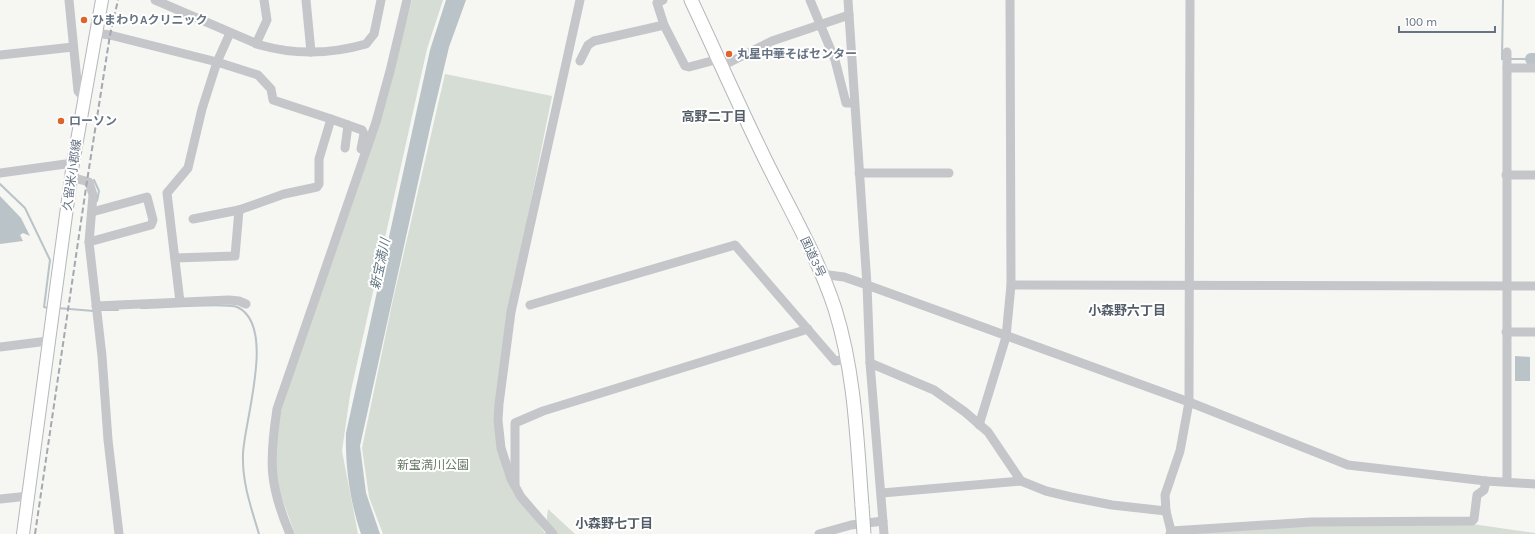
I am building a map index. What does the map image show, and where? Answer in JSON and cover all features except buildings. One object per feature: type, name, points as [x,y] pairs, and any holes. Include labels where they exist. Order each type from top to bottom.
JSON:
[{"type":"highway","name":"国道3号","points":[[691,0],[821,274],[835,309],[848,358],[855,401],[864,534]]},
{"type":"main road","name":"久留米小郡線","points":[[23,534],[72,164],[102,0]]},
{"type":"street","points":[[69,0],[78,91],[84,98]]},
{"type":"street","points":[[155,0],[256,44],[287,52],[311,52],[366,44],[374,34],[381,0]]},
{"type":"street","points":[[256,44],[266,20],[264,0]]},
{"type":"street","points":[[306,0],[311,52]]},
{"type":"street","points":[[290,534],[275,495],[272,474],[272,440],[277,409],[362,162],[390,71],[407,0]]},
{"type":"street","points":[[553,534],[515,487],[505,465],[501,448],[498,420],[502,373],[510,312],[580,0]]},
{"type":"street","points":[[663,0],[657,3],[664,25],[685,66],[689,67],[721,63],[772,41],[849,15]]},
{"type":"street","points":[[810,0],[835,60],[846,103],[854,103]]},
{"type":"street","points":[[848,0],[867,285],[870,363],[882,493],[884,534]]},
{"type":"street","points":[[980,424],[1006,337],[1011,285],[1010,0]]},
{"type":"street","points":[[1190,0],[1189,402],[1180,451],[1165,496],[1166,511],[1171,533],[1311,522],[1472,521],[1474,519],[1477,495],[1484,490],[1486,481]]},
{"type":"street","points":[[580,61],[588,45],[594,41],[664,25]]},
{"type":"street","points":[[95,33],[217,62],[258,75],[271,89],[273,100],[362,130],[364,134],[361,153],[362,162]]},
{"type":"street","points":[[180,302],[176,258],[167,193],[188,168],[202,109],[217,62],[230,33]]},
{"type":"street","points":[[0,55],[73,47]]},
{"type":"street","points":[[1507,52],[1507,482]]},
{"type":"street","points":[[1507,68],[1535,68]]},
{"type":"street","points":[[193,219],[239,210],[284,194],[317,187],[319,184],[319,159],[331,119]]},
{"type":"street","points":[[346,148],[348,125]]},
{"type":"street","points":[[0,173],[72,164]]},
{"type":"street","points":[[859,174],[949,173]]},
{"type":"street","points":[[1506,175],[1535,175]]},
{"type":"street","points":[[71,177],[89,182],[92,187],[92,212],[89,242],[102,356],[108,440],[119,534]]},
{"type":"street","points":[[89,242],[151,225],[153,220],[147,197],[92,212]]},
{"type":"street","points":[[176,258],[234,256],[239,210]]},
{"type":"street","points":[[530,305],[735,245],[835,362],[848,358]]},
{"type":"street","points":[[821,274],[844,277],[867,285],[1006,337],[1189,402],[1348,465],[1486,481],[1535,484]]},
{"type":"street","points":[[1011,285],[1190,284],[1535,286]]},
{"type":"street","points":[[96,306],[229,300],[239,301],[246,304]]},
{"type":"street","points":[[515,487],[515,422],[543,411],[808,329]]},
{"type":"street","points":[[1506,332],[1535,332]]},
{"type":"street","points":[[0,347],[48,341]]},
{"type":"street","points":[[870,363],[934,390],[980,424],[988,432],[1021,481]]},
{"type":"street","points":[[882,493],[1021,481],[1046,491],[1071,497],[1112,505],[1166,511]]},
{"type":"street","points":[[0,499],[29,496]]},
{"type":"street","points":[[819,534],[851,525],[883,521]]},
{"type":"green space","points":[[412,0],[443,0],[427,49],[350,395],[342,451],[358,534],[295,534],[277,485],[274,454],[278,421],[402,37]]},
{"type":"green space","name":"新宝満川公園","points":[[445,74],[552,96],[507,320],[497,442],[504,472],[509,483],[545,533],[548,509],[575,534],[383,534],[369,497],[362,448],[392,304]]},
{"type":"green space","points":[[1472,524],[1535,534],[1189,534],[1279,525]]},
{"type":"shaded area","points":[[446,0],[466,0],[449,47],[360,446],[366,493],[380,534],[361,534],[349,484],[346,458],[346,433],[430,50]]},
{"type":"shaded area","points":[[0,196],[21,218],[30,236],[23,233],[20,235],[23,241],[0,244]]},
{"type":"shaded area","points":[[1515,356],[1530,357],[1530,381],[1515,381]]},
{"type":"waterway","points":[[1503,0],[1502,59],[1504,59]]},
{"type":"waterway","points":[[1510,59],[1531,59]]},
{"type":"waterway","points":[[94,180],[99,191],[97,201]]},
{"type":"waterway","points":[[0,184],[25,208],[50,260],[44,307],[48,308]]},
{"type":"waterway","points":[[141,308],[220,305],[237,307],[249,317],[255,333],[257,353],[252,398],[243,454],[243,465],[248,495],[259,534]]},
{"type":"waterway","points":[[57,308],[94,311]]},
{"type":"waterway","points":[[99,310],[118,310]]},
{"type":"railway","points":[[35,534],[87,181],[110,35],[118,0]]},
{"type":"place","name":"ひまわりAクリニック","points":[[84,20]]},
{"type":"place","name":"丸星中華そばセンター","points":[[729,54]]},
{"type":"place","name":"ローソン","points":[[61,121]]},
{"type":"district","name":"高野二丁目","points":[[714,116]]},
{"type":"district","name":"小森野六丁目","points":[[1127,310]]},
{"type":"district","name":"小森野七丁目","points":[[614,523]]},
{"type":"water label","name":"新宝満川","points":[[380,264]]}]
